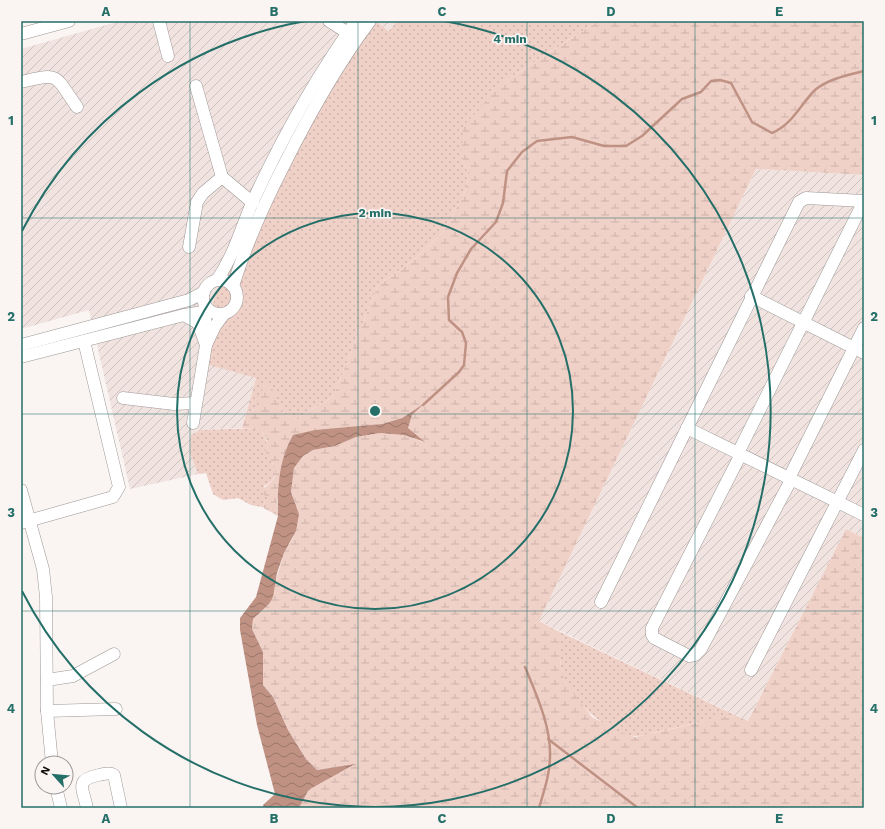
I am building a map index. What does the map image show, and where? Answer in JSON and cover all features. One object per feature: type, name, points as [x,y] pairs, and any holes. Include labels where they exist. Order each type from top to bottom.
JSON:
[{"type":"street","points":[[21,34],[69,21]]},
{"type":"street","points":[[159,21],[168,56]]},
{"type":"street","points":[[329,21],[348,33]]},
{"type":"street","points":[[193,422],[206,344],[207,311],[203,302],[204,292],[207,286],[217,280],[226,267],[252,203],[289,131],[326,66],[356,21]]},
{"type":"street","points":[[233,286],[263,207],[298,136],[335,71],[370,21]]},
{"type":"street","points":[[21,82],[50,75],[57,78],[77,107]]},
{"type":"street","points":[[196,86],[222,177],[252,203]]},
{"type":"street","points":[[189,247],[193,214],[197,202],[203,193],[222,177]]},
{"type":"street","points":[[601,602],[751,296],[799,202],[806,198],[864,201],[652,628],[652,635],[654,638],[689,656],[695,655],[700,649],[859,350],[864,328]]},
{"type":"street","points":[[206,344],[215,326],[224,314],[233,308],[236,302],[236,292],[233,286],[227,281],[217,280]]},
{"type":"street","points":[[21,345],[190,300],[204,292]]},
{"type":"street","points":[[751,296],[859,350]]},
{"type":"street","points":[[21,357],[184,315],[207,311],[217,314],[224,314]]},
{"type":"street","points":[[184,315],[198,323],[206,344]]},
{"type":"street","points":[[25,522],[113,497],[119,487],[84,340]]},
{"type":"street","points":[[123,398],[182,404],[195,403]]},
{"type":"street","points":[[687,428],[864,516]]},
{"type":"street","points":[[751,670],[864,450]]},
{"type":"street","points":[[21,490],[25,522],[43,569],[46,597],[47,711],[51,755]]},
{"type":"street","points":[[47,680],[73,676],[114,654]]},
{"type":"street","points":[[47,711],[116,709]]},
{"type":"street","points":[[87,808],[82,785],[83,781],[87,778],[108,773],[114,775],[121,808]]},
{"type":"street","points":[[58,795],[61,808]]},
{"type":"shaded area","points":[[120,21],[356,21],[242,428],[201,430],[190,453],[198,474],[130,489],[89,310],[21,329],[21,49]]},
{"type":"shaded area","points":[[375,21],[397,21],[389,31]]},
{"type":"shaded area","points":[[756,169],[864,175],[864,538],[846,529],[748,721],[539,621]]},
{"type":"green space","points":[[356,21],[375,21],[389,31],[397,21],[598,21],[505,81],[461,156],[468,173],[467,188],[444,231],[415,259],[378,285],[333,397],[294,420],[284,413],[270,385],[255,409],[246,414],[256,378],[206,364],[213,304],[222,274],[262,182]]},
{"type":"green space","points":[[598,21],[864,21],[864,175],[756,169],[539,621],[558,631],[561,642],[560,663],[565,682],[592,717],[618,731],[635,737],[718,717],[737,716],[748,721],[846,529],[864,538],[864,808],[299,808],[308,791],[353,765],[317,770],[306,759],[288,730],[273,697],[263,685],[263,652],[252,629],[253,619],[269,604],[284,553],[293,538],[299,514],[291,492],[294,468],[303,456],[313,450],[335,446],[356,437],[380,433],[404,435],[423,442],[408,428],[412,415],[423,405],[402,418],[382,424],[293,435],[277,502],[278,516],[262,507],[268,498],[261,492],[263,488],[271,483],[274,477],[275,469],[264,449],[267,441],[263,433],[255,429],[242,428],[246,414],[255,409],[264,385],[270,384],[284,413],[294,420],[333,397],[378,285],[415,259],[444,231],[467,188],[468,173],[461,156],[463,126],[505,81]]},
{"type":"green space","points":[[258,428],[265,437],[270,459],[276,468],[273,479],[270,483],[264,486],[268,498],[262,507],[251,505],[238,498],[223,500],[213,494],[206,473],[198,474],[190,453],[191,435],[201,430]]},
{"type":"green space","points":[[558,631],[737,716],[707,720],[640,736],[625,735],[615,731],[585,708],[565,682],[560,663],[560,643]]},
{"type":"water","points":[[425,403],[412,415],[408,428],[425,442],[404,435],[380,433],[356,437],[335,446],[313,450],[303,456],[294,468],[291,492],[299,514],[296,531],[284,553],[277,573],[273,597],[269,604],[253,619],[252,629],[263,652],[263,685],[273,697],[288,730],[306,759],[317,770],[355,764],[308,791],[299,808],[264,808],[263,805],[275,794],[257,725],[240,630],[240,618],[256,597],[278,516],[280,474],[288,444],[293,435],[315,430],[382,424],[402,418]]},
{"type":"waterway","points":[[423,405],[459,372],[464,365],[466,343],[462,332],[449,320],[448,297],[457,273],[471,249],[496,222],[503,203],[507,171],[522,152],[537,141],[572,137],[604,146],[626,146],[642,136],[682,99],[701,92],[711,81],[720,80],[731,83],[752,122],[772,133],[785,125],[820,86],[838,78],[864,71]]},
{"type":"waterway","points":[[525,667],[542,710],[550,745],[549,769],[539,808]]},
{"type":"waterway","points":[[548,739],[638,808]]}]
